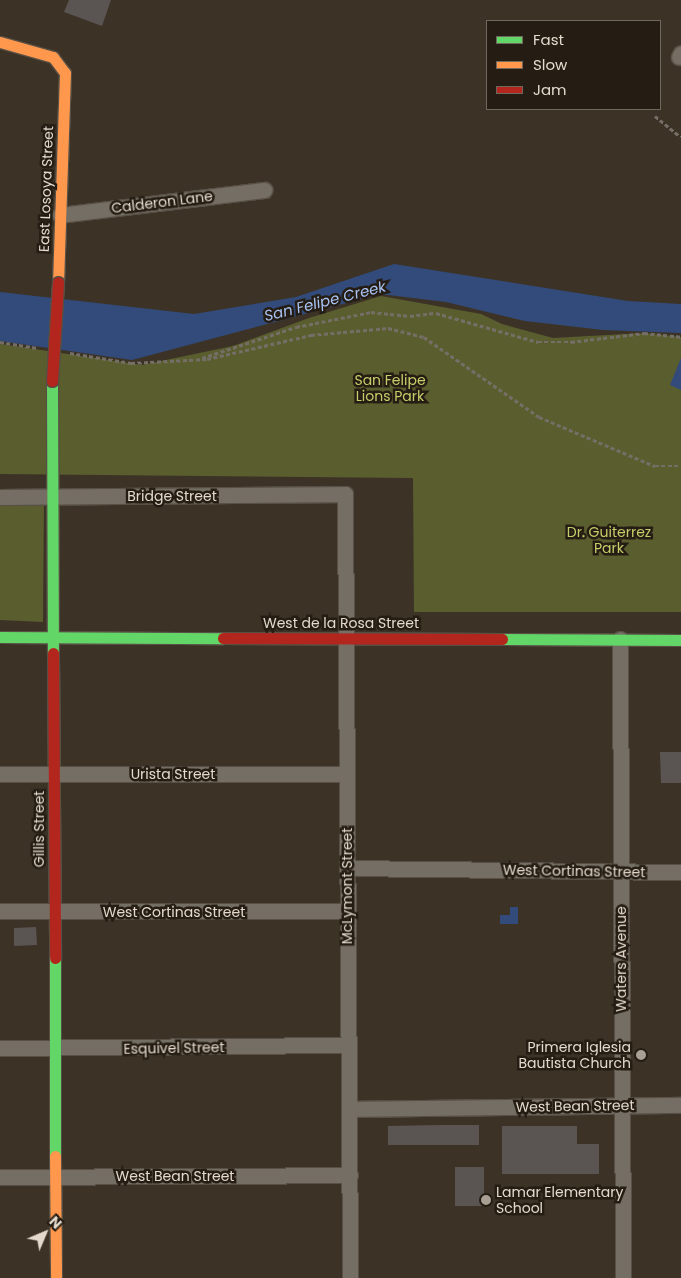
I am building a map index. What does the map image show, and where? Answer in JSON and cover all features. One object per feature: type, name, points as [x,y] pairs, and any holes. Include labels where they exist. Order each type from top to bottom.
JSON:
[{"type":"street","name":"East Losoya Street","points":[[0,42],[53,56],[65,73],[58,282],[52,381]]},
{"type":"street","name":"Calderon Lane","points":[[60,214],[264,190]]},
{"type":"street","name":"Gillis Street","points":[[52,381],[56,1278]]},
{"type":"street","name":"Bridge Street","points":[[0,497],[344,494]]},
{"type":"street","name":"McLymont Street","points":[[344,494],[350,1278]]},
{"type":"street","name":"West de la Rosa Street","points":[[0,637],[681,640]]},
{"type":"street","name":"Waters Avenue","points":[[620,639],[623,1278]]},
{"type":"street","name":"Urista Street","points":[[0,774],[347,774]]},
{"type":"street","name":"West Cortinas Street","points":[[347,868],[681,872]]},
{"type":"street","name":"West Cortinas Street","points":[[0,911],[55,913],[348,911]]},
{"type":"street","name":"Esquivel Street","points":[[0,1048],[348,1046]]},
{"type":"street","name":"West Bean Street","points":[[349,1109],[681,1105]]},
{"type":"street","name":"West Bean Street","points":[[0,1177],[350,1175]]},
{"type":"path","points":[[654,116],[681,136]]},
{"type":"path","points":[[193,359],[296,327],[371,312],[410,316],[436,312],[538,342],[571,342],[644,334],[681,337]]},
{"type":"path","points":[[66,352],[131,363],[193,359],[311,335],[388,328],[424,337],[539,417],[656,466],[681,466]]},
{"type":"path","points":[[0,343],[32,348]]},
{"type":"path","points":[[0,343],[47,350]]},
{"type":"green space","name":"San Felipe Lions Park","points":[[381,296],[481,314],[502,324],[553,338],[644,333],[681,337],[681,612],[414,612],[413,478],[0,474],[0,344],[142,365],[233,346],[309,318]]},
{"type":"green space","points":[[44,496],[43,622],[0,620],[0,498]]},
{"type":"water","name":"San Felipe Creek","points":[[394,264],[628,301],[681,304],[681,333],[603,330],[525,321],[446,302],[380,294],[132,360],[0,341],[0,292],[194,314],[296,297]]},
{"type":"water","points":[[681,358],[681,390],[670,385]]},
{"type":"water","points":[[510,907],[518,907],[518,924],[500,924],[500,915],[510,915]]},
{"type":"building","points":[[69,0],[111,0],[102,26],[64,12]]},
{"type":"building","points":[[660,752],[681,752],[681,783],[661,783]]},
{"type":"building","points":[[36,927],[37,945],[14,946],[14,928]]},
{"type":"building","points":[[479,1125],[479,1145],[388,1145],[388,1126]]},
{"type":"building","points":[[502,1126],[577,1126],[577,1144],[599,1144],[599,1174],[502,1174]]},
{"type":"building","points":[[455,1167],[484,1167],[484,1206],[455,1206]]},
{"type":"traffic: fast","points":[[52,381],[53,653]]},
{"type":"traffic: fast","points":[[0,637],[223,638]]},
{"type":"traffic: fast","points":[[502,639],[681,640]]},
{"type":"traffic: fast","points":[[55,958],[55,1156]]},
{"type":"traffic: slow","points":[[0,42],[53,57],[65,73],[58,282]]},
{"type":"traffic: slow","points":[[55,1156],[56,1278]]},
{"type":"traffic: jam","points":[[52,381],[58,282]]},
{"type":"traffic: jam","points":[[223,638],[502,639]]},
{"type":"traffic: jam","points":[[53,653],[55,958]]},
{"type":"place","name":"Primera Iglesia Bautista Church","points":[[641,1055]]},
{"type":"place","name":"Lamar Elementary School","points":[[486,1200]]},
{"type":"park label","name":"Dr. Guiterrez Park","points":[[609,540]]}]
